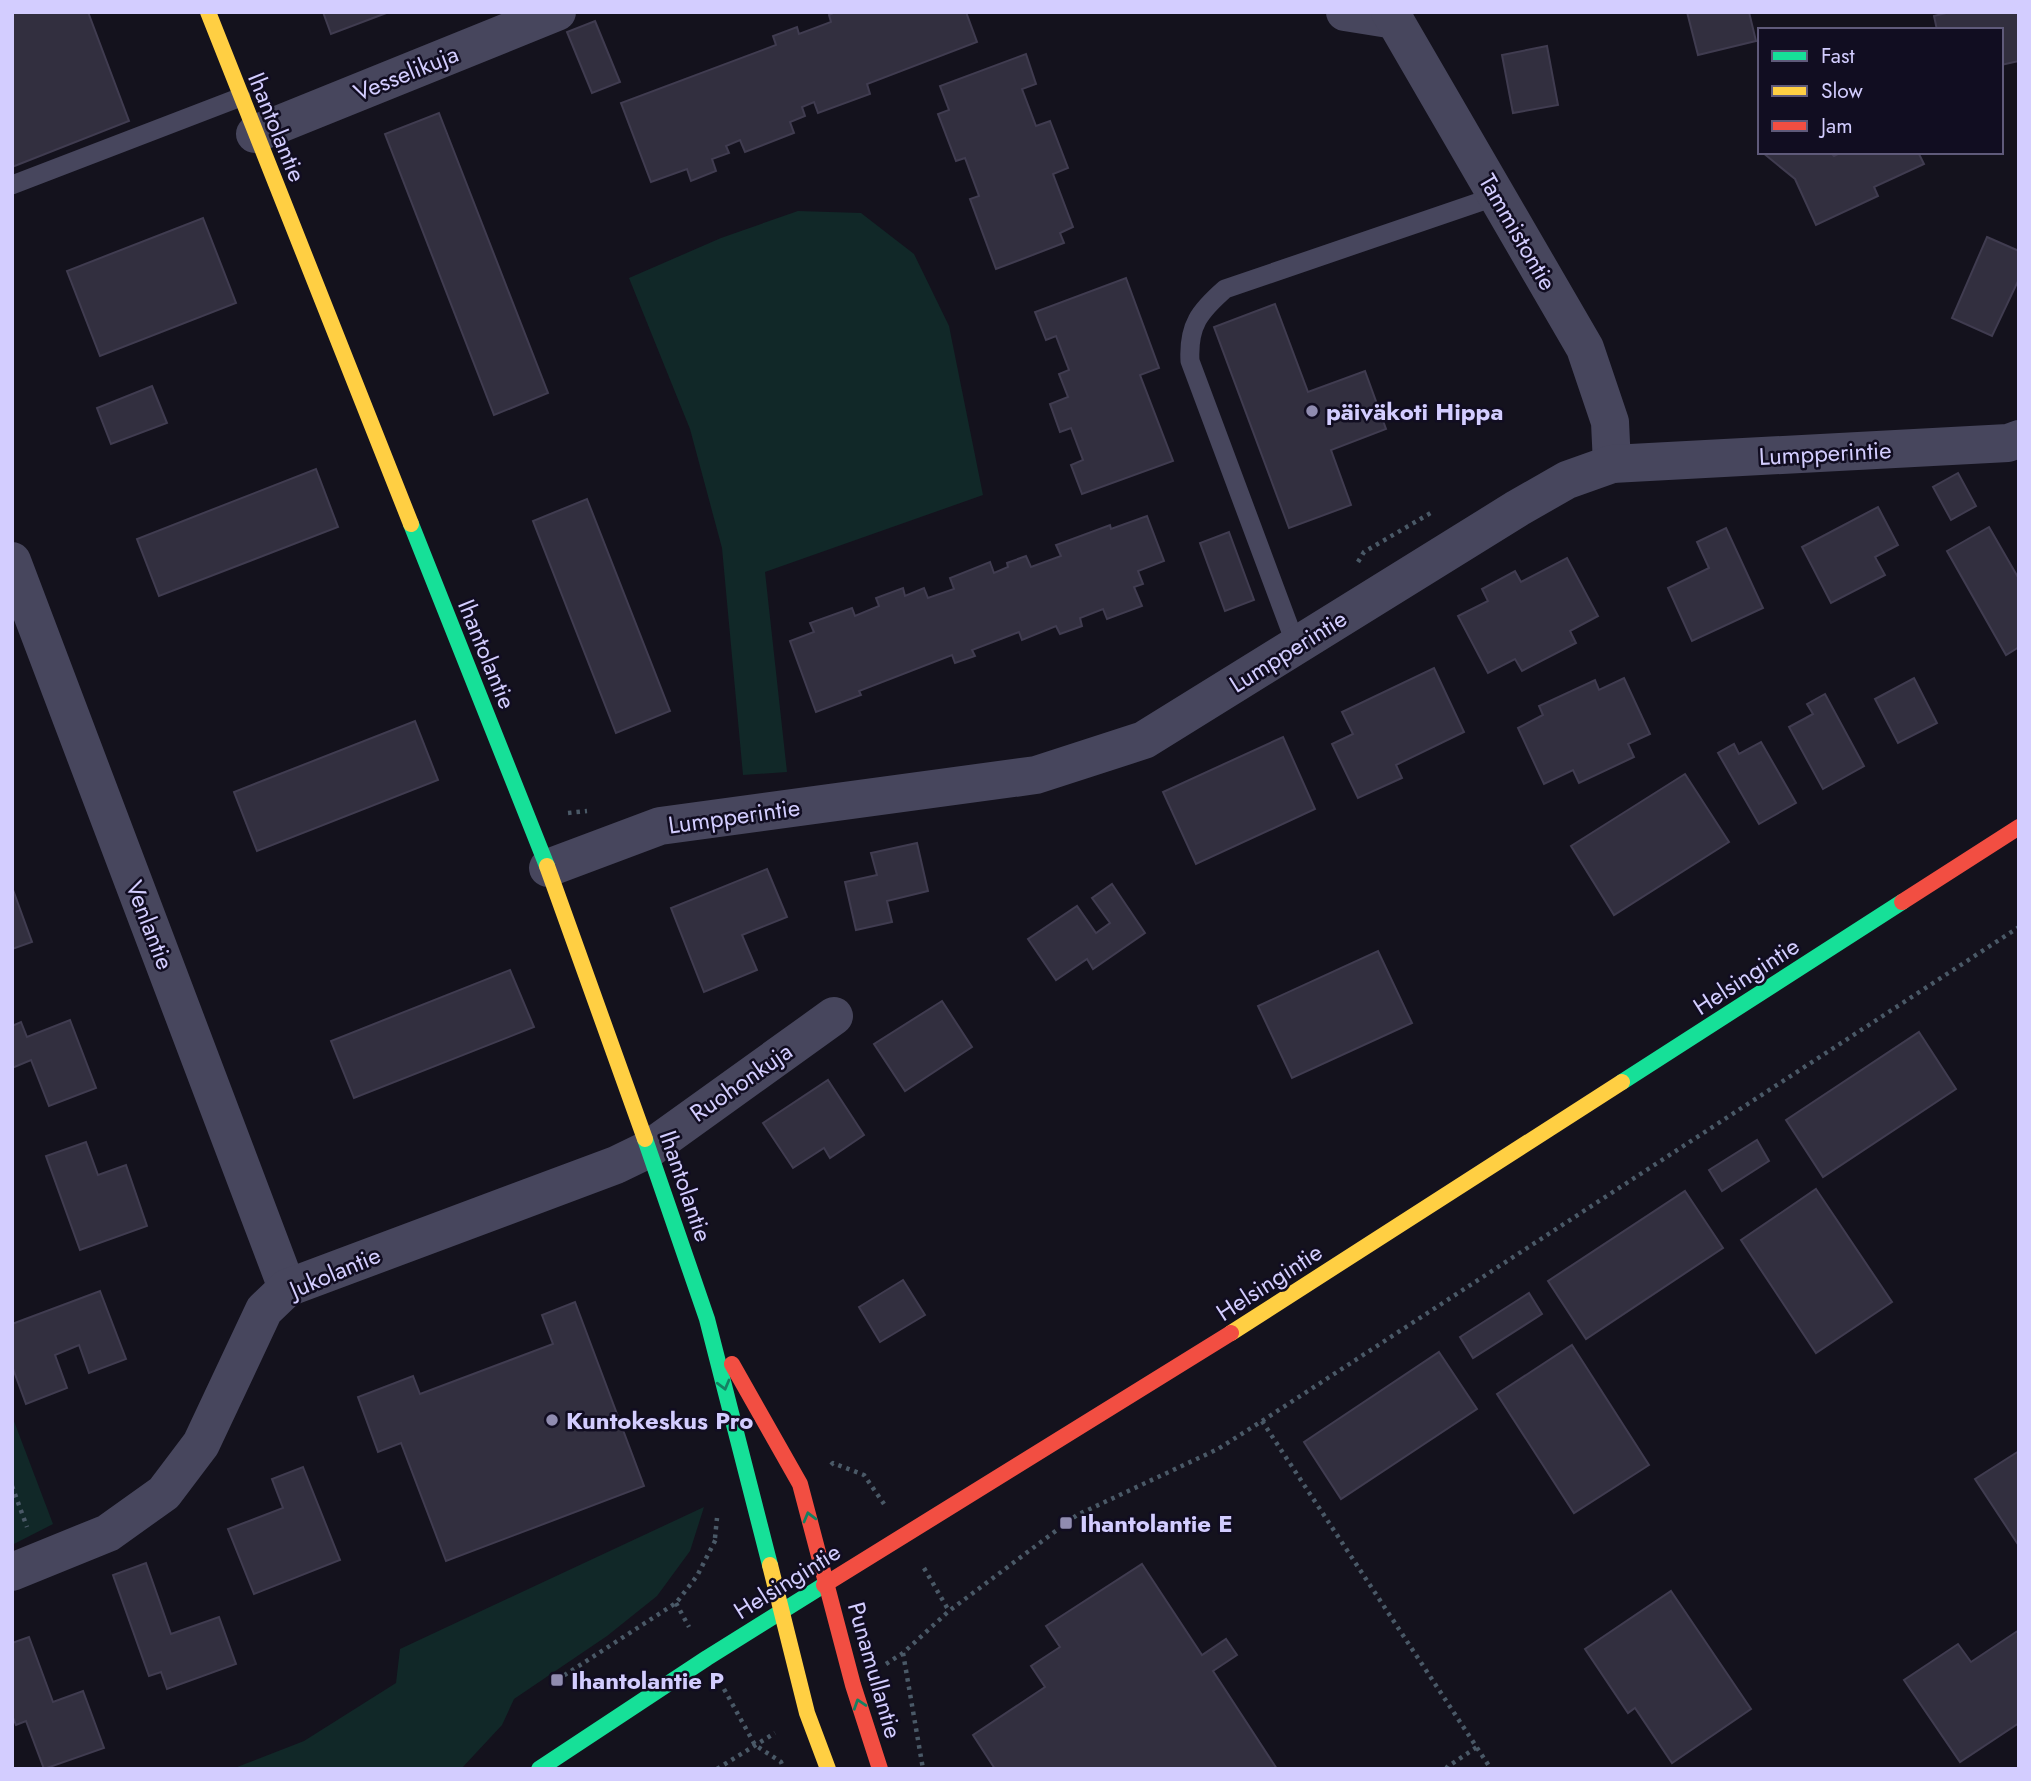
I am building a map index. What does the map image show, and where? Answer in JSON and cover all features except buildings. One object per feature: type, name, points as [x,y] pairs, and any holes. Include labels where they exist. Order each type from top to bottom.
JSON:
[{"type":"street","name":"Ihantolantie","points":[[208,12],[548,868],[649,1149],[707,1319],[783,1612]]},
{"type":"street","name":"Vesselikuja","points":[[255,134],[557,12]]},
{"type":"street","points":[[1345,12],[1393,16]]},
{"type":"street","name":"Tammistontie","points":[[1393,16],[1586,348],[1610,422],[1612,464]]},
{"type":"street","name":"Lumpperintie","points":[[548,868],[660,826],[1035,775],[1144,740],[1518,508],[1567,480],[1612,464],[2008,443],[2019,439]]},
{"type":"street","name":"Venlantie","points":[[12,561],[287,1288]]},
{"type":"street","name":"Helsingintie","points":[[539,1769],[707,1658],[1230,1334],[2019,827]]},
{"type":"street","name":"Ruohonkuja","points":[[649,1149],[834,1016]]},
{"type":"street","name":"Jukolantie","points":[[12,1572],[108,1533],[164,1493],[201,1444],[264,1310],[287,1288],[616,1165],[649,1149]]},
{"type":"street","name":"Ihantolantie","points":[[707,1319],[800,1485],[827,1583]]},
{"type":"street","name":"Punamullantie","points":[[827,1583],[853,1685],[880,1769]]},
{"type":"street","points":[[783,1612],[807,1713],[828,1769]]},
{"type":"lane","points":[[12,185],[241,97]]},
{"type":"lane","points":[[1296,645],[1190,361],[1189,342],[1201,310],[1225,289],[1497,196]]},
{"type":"path","points":[[853,1685],[903,1654],[949,1611],[1077,1515],[1218,1449],[2019,927]]},
{"type":"path","points":[[1262,1421],[1491,1769]]},
{"type":"path","points":[[558,1679],[676,1603]]},
{"type":"path","points":[[903,1654],[923,1769]]},
{"type":"path","points":[[717,1769],[807,1713]]},
{"type":"path","points":[[1448,1769],[1447,1767],[1477,1747]]},
{"type":"green space","points":[[798,211],[861,213],[914,254],[949,326],[983,495],[765,572],[787,772],[743,775],[722,548],[690,429],[629,278],[721,238]]},
{"type":"green space","points":[[12,1416],[53,1524],[12,1545]]},
{"type":"green space","points":[[704,1507],[690,1551],[657,1596],[607,1636],[514,1699],[502,1725],[461,1769],[232,1769],[304,1741],[396,1683],[400,1649]]},
{"type":"traffic: fast","points":[[411,524],[547,866]]},
{"type":"traffic: fast","points":[[1622,1082],[1902,902]]},
{"type":"traffic: fast","points":[[645,1139],[707,1319],[770,1565]]},
{"type":"traffic: fast","points":[[539,1769],[707,1658],[824,1585]]},
{"type":"traffic: slow","points":[[208,12],[411,524]]},
{"type":"traffic: slow","points":[[547,866],[645,1139]]},
{"type":"traffic: slow","points":[[1231,1333],[1622,1082]]},
{"type":"traffic: slow","points":[[770,1565],[807,1713],[828,1769]]},
{"type":"traffic: jam","points":[[1902,902],[2019,827]]},
{"type":"traffic: jam","points":[[824,1585],[1231,1333]]},
{"type":"traffic: jam","points":[[732,1364],[800,1484],[853,1685],[880,1769]]},
{"type":"place","name":"päiväkoti Hippa","points":[[1312,411]]},
{"type":"place","name":"Kuntokeskus Pro","points":[[552,1420]]},
{"type":"place","name":"Ihantolantie E","points":[[1066,1523]]},
{"type":"place","name":"Ihantolantie P","points":[[557,1680]]}]
